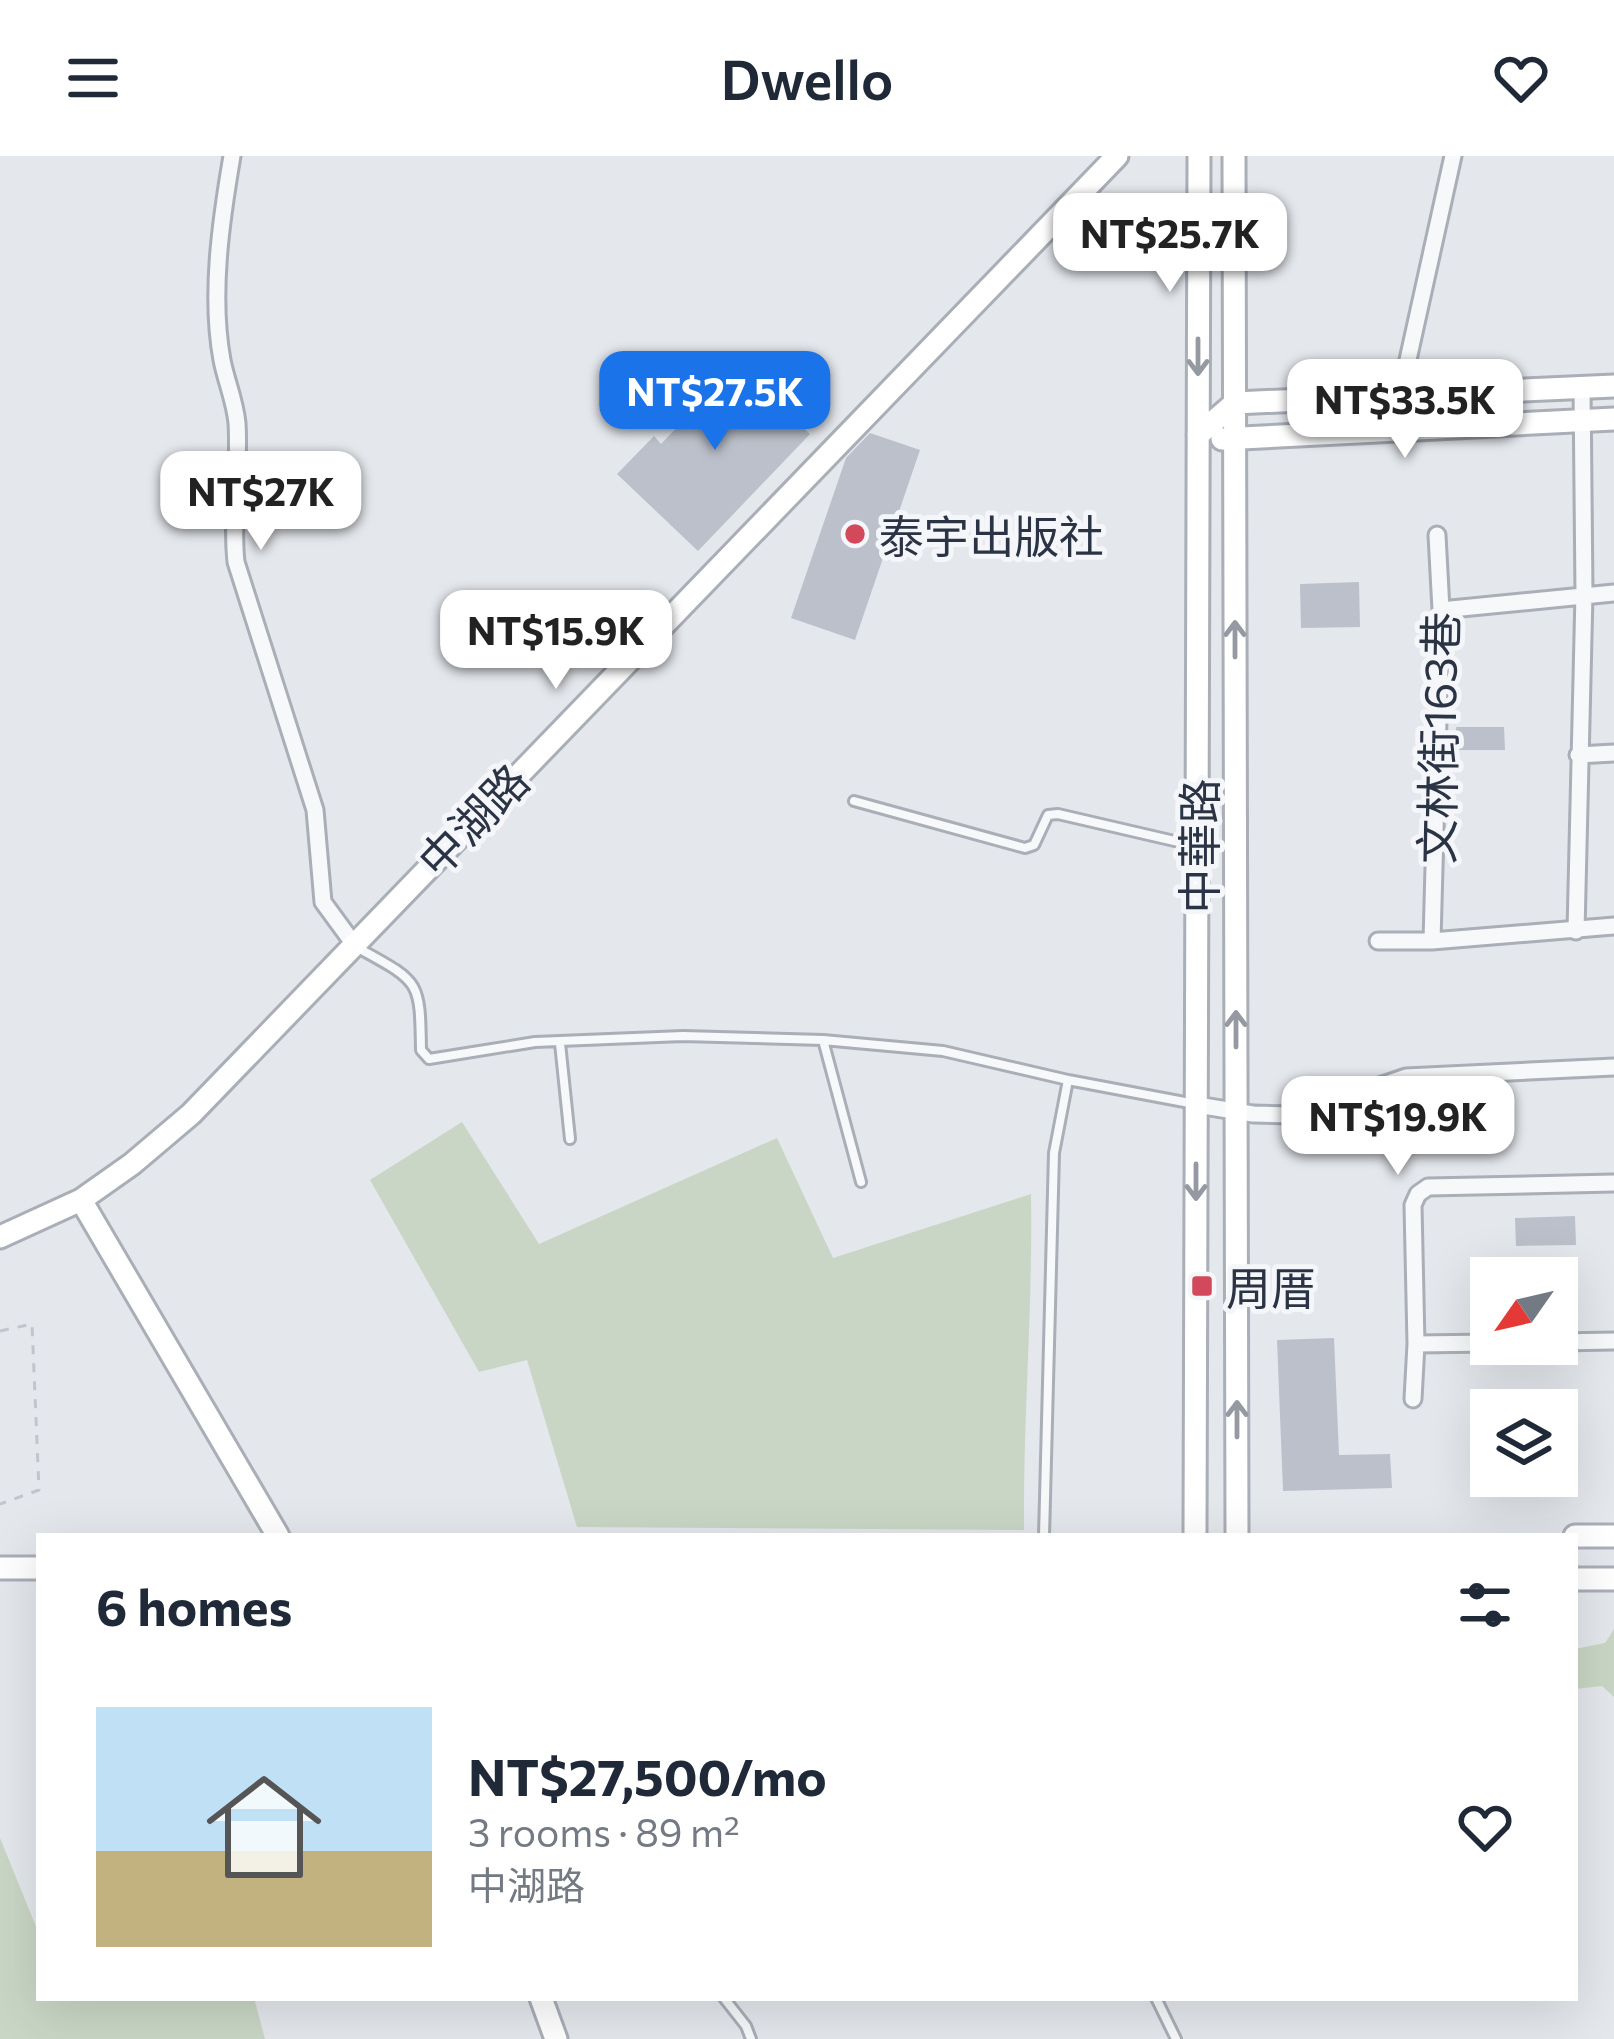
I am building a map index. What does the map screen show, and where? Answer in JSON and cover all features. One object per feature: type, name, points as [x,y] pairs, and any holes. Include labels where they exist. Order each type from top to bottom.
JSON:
[{"type":"street","points":[[232,156],[224,212],[219,325],[237,416],[232,521],[236,562],[315,810],[323,902],[352,943]]},
{"type":"street","name":"中湖路","points":[[0,1237],[82,1200],[191,1114],[1117,156]]},
{"type":"street","name":"中華路","points":[[1195,1533],[1199,156]]},
{"type":"street","name":"中華路","points":[[1234,156],[1238,1533]]},
{"type":"street","points":[[1400,396],[1454,156]]},
{"type":"street","points":[[1198,435],[1234,404],[1614,386]]},
{"type":"street","points":[[1576,932],[1584,595],[1582,387]]},
{"type":"street","points":[[1198,435],[1235,442],[1614,419]]},
{"type":"street","name":"文林街163巷","points":[[1432,941],[1441,610],[1437,535]]},
{"type":"street","points":[[1441,610],[1614,592]]},
{"type":"street","points":[[1578,755],[1614,753]]},
{"type":"street","points":[[1378,941],[1614,926]]},
{"type":"street","points":[[1197,1105],[1294,1115],[1406,1077],[1614,1067]]},
{"type":"street","points":[[1413,1399],[1413,1205],[1418,1194],[1428,1187],[1614,1183]]},
{"type":"street","points":[[82,1200],[276,1533]]},
{"type":"street","points":[[1578,1342],[1614,1341]]},
{"type":"street","points":[[1416,1344],[1470,1343]]},
{"type":"street","points":[[1578,1536],[1614,1536]]},
{"type":"street","points":[[0,1568],[36,1568]]},
{"type":"street","points":[[1578,1579],[1614,1579]]},
{"type":"street","points":[[543,2001],[556,2039]]},
{"type":"lane","points":[[854,801],[1025,848],[1034,844],[1048,815],[1058,814],[1197,846]]},
{"type":"lane","points":[[352,943],[384,961],[415,988],[422,1010],[421,1050],[429,1059],[598,1037],[823,1040],[943,1052],[1197,1105]]},
{"type":"lane","points":[[823,1040],[861,1182]]},
{"type":"lane","points":[[560,1043],[570,1139]]},
{"type":"lane","points":[[1044,1533],[1054,1153],[1067,1080]]},
{"type":"lane","points":[[726,2001],[751,2039]]},
{"type":"lane","points":[[1157,2001],[1176,2039]]},
{"type":"path","points":[[0,1331],[32,1324],[39,1490],[0,1504]]},
{"type":"green space","points":[[462,1122],[539,1244],[777,1138],[833,1258],[1031,1194],[1024,1530],[577,1527],[527,1360],[479,1372],[370,1180]]},
{"type":"green space","points":[[1614,1629],[1614,1697],[1602,1686],[1578,1689],[1578,1648],[1605,1643]]},
{"type":"green space","points":[[0,1838],[36,1927],[36,2001],[255,2001],[265,2039],[0,2039]]},
{"type":"building","points":[[731,356],[744,369],[754,358],[768,373],[757,385],[810,434],[698,551],[617,474],[654,436],[661,444],[682,422],[674,415]]},
{"type":"building","name":"泰宇出版社","points":[[870,433],[920,450],[855,640],[791,618],[846,458]]},
{"type":"building","points":[[1359,582],[1360,627],[1301,628],[1300,584]]},
{"type":"building","points":[[1456,727],[1504,727],[1505,750],[1456,750]]},
{"type":"building","points":[[1575,1216],[1576,1245],[1516,1246],[1515,1218]]},
{"type":"building","points":[[1334,1338],[1339,1455],[1390,1454],[1392,1488],[1283,1491],[1277,1340]]},
{"type":"place","name":"泰宇出版社","points":[[855,534]]},
{"type":"place","name":"周厝","points":[[1202,1286]]}]
